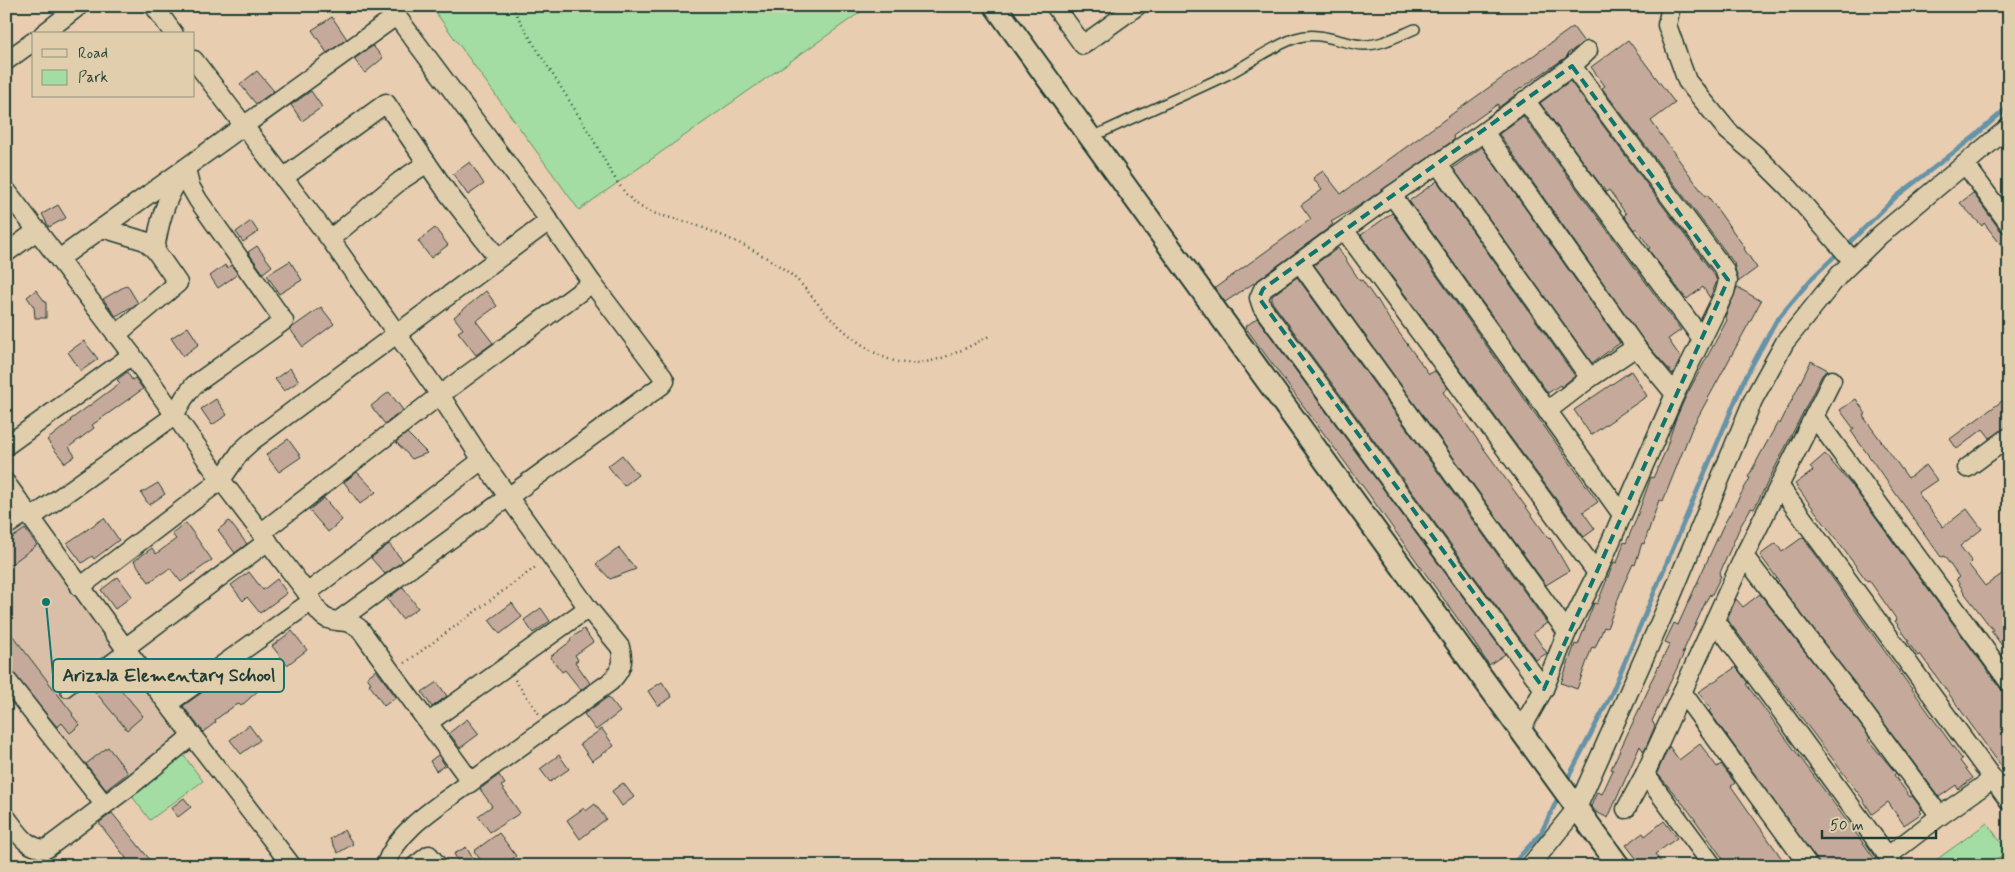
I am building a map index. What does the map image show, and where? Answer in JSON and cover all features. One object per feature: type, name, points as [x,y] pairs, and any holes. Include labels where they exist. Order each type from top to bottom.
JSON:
[{"type":"street","points":[[46,32],[79,6]]},
{"type":"street","points":[[154,6],[173,32]]},
{"type":"street","points":[[994,6],[1619,866]]},
{"type":"street","points":[[1055,6],[1083,45],[1137,6]]},
{"type":"street","points":[[1671,6],[1667,25],[1687,81],[1728,131],[1755,154],[1789,188],[1853,262]]},
{"type":"street","points":[[59,259],[243,126],[393,11],[549,221],[592,283],[663,377],[664,381],[662,385],[634,406],[338,621]]},
{"type":"street","points":[[6,61],[32,42]]},
{"type":"street","points":[[1544,689],[1262,307],[1259,298],[1263,289],[1437,163],[1484,132],[1572,66],[1588,51]]},
{"type":"street","points":[[195,61],[330,239],[440,395],[482,460],[588,608],[620,647],[622,654],[621,669],[610,682],[547,725],[423,817],[392,850],[385,866]]},
{"type":"street","points":[[1520,731],[1544,689],[1567,632],[1597,572],[1621,513],[1675,394],[1725,292],[1728,280],[1727,276],[1572,66]]},
{"type":"street","points":[[1525,100],[1702,339]]},
{"type":"street","points":[[282,178],[386,103],[446,192],[498,258]]},
{"type":"street","points":[[1530,866],[1574,805],[1672,595],[1753,400],[1785,342],[1840,274],[1900,217],[2009,126]]},
{"type":"street","points":[[1484,132],[1636,346],[1675,394]]},
{"type":"street","points":[[330,239],[400,181],[427,163]]},
{"type":"street","points":[[1437,163],[1590,378]]},
{"type":"street","points":[[1965,164],[2009,224]]},
{"type":"street","points":[[155,250],[159,224],[170,193],[186,168]]},
{"type":"street","points":[[6,526],[29,515],[174,416],[194,385],[284,321],[198,200],[190,186],[186,168]]},
{"type":"street","points":[[6,190],[132,355],[174,416],[265,536],[322,616],[338,621],[350,622],[360,629],[470,782]]},
{"type":"street","points":[[1392,195],[1621,513]]},
{"type":"street","points":[[80,587],[221,480],[245,447],[549,221]]},
{"type":"street","points":[[102,228],[145,241],[155,250],[178,283],[116,335]]},
{"type":"street","points":[[6,254],[38,230]]},
{"type":"street","points":[[1345,231],[1597,572]]},
{"type":"street","points":[[1300,263],[1567,632]]},
{"type":"street","points":[[125,648],[440,395],[592,283]]},
{"type":"street","points":[[1547,411],[1636,346]]},
{"type":"street","points":[[6,446],[132,355]]},
{"type":"street","points":[[1626,809],[1645,774],[1744,556],[1832,380]]},
{"type":"street","points":[[1814,416],[2009,682]]},
{"type":"street","points":[[1967,468],[2009,437]]},
{"type":"street","points":[[169,703],[310,597],[482,460]]},
{"type":"street","points":[[6,483],[125,648],[292,866]]},
{"type":"street","points":[[1780,487],[2009,801]]},
{"type":"street","points":[[1744,556],[1845,687],[1940,816]]},
{"type":"street","points":[[428,722],[588,608]]},
{"type":"street","points":[[1715,621],[1891,861],[1940,816],[1993,779]]},
{"type":"street","points":[[6,680],[104,804]]},
{"type":"street","points":[[1682,692],[1809,866]]},
{"type":"street","points":[[6,817],[29,846],[37,849],[46,849],[134,783],[193,735]]},
{"type":"street","points":[[1645,774],[1713,866]]},
{"type":"street","points":[[415,866],[429,855],[438,866]]},
{"type":"lane","points":[[1090,138],[1231,72],[1274,47],[1296,37],[1319,35],[1361,44],[1370,44],[1382,43],[1414,29]]},
{"type":"lane","points":[[66,692],[125,648]]},
{"type":"path","points":[[512,6],[542,60],[593,139],[618,184],[632,200],[647,212],[691,224],[760,254],[785,270],[809,290],[824,311],[847,333],[872,350],[897,362],[922,362],[956,354],[991,336]]},
{"type":"path","points":[[392,672],[551,556]]},
{"type":"path","points":[[506,667],[547,725]]},
{"type":"highlighted area","points":[[1572,66],[1728,280],[1544,689],[1259,298],[1263,289]]},
{"type":"shaded area","points":[[25,521],[186,734],[105,795],[6,669],[6,535]]},
{"type":"green space","points":[[431,6],[869,6],[579,210]]},
{"type":"green space","points":[[181,752],[203,781],[150,820],[128,791]]},
{"type":"green space","points":[[1987,823],[2007,851],[1987,866],[1934,866],[1932,863]]},
{"type":"building","points":[[332,17],[347,39],[327,53],[312,30]]},
{"type":"building","points":[[1573,27],[1584,42],[1567,54],[1565,58],[1514,93],[1515,95],[1498,108],[1498,104],[1453,136],[1454,140],[1362,204],[1331,222],[1333,224],[1326,230],[1225,302],[1215,288],[1311,219],[1301,205],[1322,190],[1313,178],[1323,171],[1341,194]]},
{"type":"building","points":[[1628,40],[1675,103],[1651,121],[1705,196],[1707,195],[1757,268],[1738,282],[1734,263],[1602,88],[1605,86],[1591,67]]},
{"type":"building","points":[[373,46],[383,58],[365,73],[354,59]]},
{"type":"building","points":[[257,71],[274,91],[256,104],[240,84]]},
{"type":"building","points":[[1570,81],[1715,276],[1717,281],[1710,298],[1703,287],[1687,299],[1684,296],[1648,249],[1650,248],[1636,228],[1634,230],[1624,216],[1626,214],[1609,190],[1606,192],[1540,103]]},
{"type":"building","points":[[311,91],[322,107],[302,121],[291,105]]},
{"type":"building","points":[[1523,116],[1681,330],[1668,339],[1681,358],[1673,374],[1644,341],[1499,134]]},
{"type":"building","points":[[1482,147],[1620,343],[1592,363],[1453,168]]},
{"type":"building","points":[[470,162],[484,184],[468,195],[453,174]]},
{"type":"building","points":[[1437,181],[1575,376],[1561,387],[1560,385],[1548,393],[1409,201]]},
{"type":"building","points":[[1973,193],[2000,230],[2009,234],[2009,241],[2002,246],[1984,223],[1982,226],[1960,203]]},
{"type":"building","points":[[58,205],[66,218],[49,227],[42,214]]},
{"type":"building","points":[[1392,213],[1598,502],[1583,512],[1595,529],[1584,537],[1361,235]]},
{"type":"building","points":[[251,221],[258,232],[243,242],[236,232]]},
{"type":"building","points":[[435,228],[448,245],[431,258],[418,241]]},
{"type":"building","points":[[257,246],[272,266],[263,273],[248,252]]},
{"type":"building","points":[[1338,248],[1360,281],[1362,280],[1377,299],[1389,319],[1429,374],[1435,371],[1448,388],[1443,392],[1550,538],[1569,571],[1546,585],[1314,265]]},
{"type":"building","points":[[290,261],[302,280],[279,294],[267,275]]},
{"type":"building","points":[[225,265],[227,268],[231,265],[238,274],[218,288],[210,276]]},
{"type":"building","points":[[1297,277],[1547,623],[1533,633],[1547,653],[1536,660],[1272,302],[1272,296]]},
{"type":"building","points":[[127,285],[138,303],[116,316],[103,299]]},
{"type":"building","points":[[1737,287],[1761,301],[1692,428],[1663,501],[1659,500],[1644,544],[1642,543],[1635,565],[1633,564],[1623,586],[1607,628],[1604,627],[1595,648],[1592,647],[1577,689],[1561,683],[1575,644],[1578,645],[1594,603],[1597,604],[1614,562],[1617,563],[1624,542],[1626,543],[1651,477],[1653,478],[1665,452],[1685,398],[1727,320],[1725,317]]},
{"type":"building","points":[[36,290],[46,303],[46,318],[35,318],[34,307],[27,297]]},
{"type":"building","points":[[486,291],[497,306],[476,321],[493,343],[476,355],[458,332],[463,329],[454,317]]},
{"type":"building","points":[[321,307],[334,324],[303,347],[290,329]]},
{"type":"building","points":[[1257,318],[1505,654],[1489,665],[1367,492],[1245,327]]},
{"type":"building","points":[[188,327],[199,344],[183,356],[171,338]]},
{"type":"building","points":[[84,341],[98,359],[81,371],[68,352]]},
{"type":"building","points":[[1811,361],[1828,370],[1822,375],[1754,509],[1751,508],[1740,527],[1719,575],[1721,576],[1711,596],[1710,594],[1706,601],[1652,721],[1655,726],[1644,752],[1640,746],[1608,818],[1596,812],[1591,806],[1597,792],[1602,794],[1613,770],[1611,769],[1649,685],[1670,644],[1665,642],[1674,623],[1678,625],[1723,526],[1778,422],[1780,424]]},
{"type":"building","points":[[290,368],[299,381],[284,391],[275,379]]},
{"type":"building","points":[[1631,371],[1647,396],[1591,435],[1574,410]]},
{"type":"building","points":[[127,372],[132,380],[135,378],[143,389],[92,425],[94,428],[69,447],[75,456],[65,463],[47,440],[70,420],[120,383],[117,380]]},
{"type":"building","points":[[389,392],[403,410],[385,424],[371,406]]},
{"type":"building","points":[[2009,396],[2009,427],[1990,438],[1983,429],[1957,449],[1950,439]]},
{"type":"building","points":[[216,399],[227,415],[212,425],[201,409]]},
{"type":"building","points":[[1856,399],[1866,414],[1863,416],[1908,478],[1926,465],[1937,480],[1918,493],[1943,527],[1967,509],[1982,529],[1960,546],[1972,562],[1969,565],[1985,586],[2009,569],[2009,655],[1991,631],[1993,630],[1966,595],[1956,579],[1959,577],[1944,556],[1941,557],[1851,431],[1854,429],[1840,410]]},
{"type":"building","points":[[407,433],[427,453],[412,459],[396,442]]},
{"type":"building","points":[[288,439],[301,457],[279,472],[266,455]]},
{"type":"building","points":[[1825,454],[1853,487],[2009,700],[2009,777],[1920,654],[1918,656],[1907,641],[1909,641],[1895,621],[1897,620],[1869,580],[1867,581],[1795,484],[1813,471],[1810,467]]},
{"type":"building","points":[[622,455],[638,475],[624,486],[608,466]]},
{"type":"building","points":[[357,472],[376,492],[360,504],[344,482]]},
{"type":"building","points":[[158,483],[165,494],[149,505],[141,493]]},
{"type":"building","points":[[324,498],[342,520],[328,532],[309,510]]},
{"type":"building","points":[[104,518],[119,540],[94,559],[92,556],[82,563],[67,543]]},
{"type":"building","points":[[229,521],[247,544],[235,553],[218,530]]},
{"type":"building","points":[[186,523],[212,560],[181,582],[170,568],[149,582],[134,561],[152,548],[156,554],[176,539],[172,534]]},
{"type":"building","points":[[25,529],[37,545],[6,568],[6,542]]},
{"type":"building","points":[[1803,537],[1962,759],[1960,761],[1973,778],[1958,789],[1956,785],[1939,797],[1777,582],[1779,581],[1760,555],[1776,543],[1782,552]]},
{"type":"building","points":[[389,544],[403,561],[385,574],[371,558]]},
{"type":"building","points":[[619,548],[636,569],[610,579],[596,564]]},
{"type":"building","points":[[249,572],[263,590],[277,579],[287,593],[260,613],[247,597],[243,601],[231,585]]},
{"type":"building","points":[[118,577],[132,596],[115,609],[101,590]]},
{"type":"building","points":[[403,587],[418,608],[402,619],[387,599]]},
{"type":"building","points":[[1760,594],[1837,693],[1870,738],[1868,740],[1896,773],[1894,775],[1910,797],[1912,796],[1922,809],[1920,811],[1922,813],[1904,825],[1888,802],[1872,814],[1862,798],[1727,619],[1736,599],[1743,607]]},
{"type":"building","points":[[512,603],[522,617],[500,634],[489,620]]},
{"type":"building","points":[[541,608],[550,621],[533,633],[524,620]]},
{"type":"building","points":[[6,627],[80,725],[70,733],[62,723],[57,727],[6,665]]},
{"type":"building","points":[[584,629],[593,642],[575,655],[578,660],[575,662],[590,683],[581,690],[565,670],[562,672],[550,657]]},
{"type":"building","points":[[292,631],[307,650],[287,665],[272,646]]},
{"type":"building","points":[[1736,667],[1748,683],[1746,684],[1880,866],[1821,866],[1709,711],[1711,709],[1698,692]]},
{"type":"building","points":[[376,670],[396,697],[384,706],[369,684],[371,683],[367,677]]},
{"type":"building","points":[[229,673],[237,684],[240,682],[244,688],[261,673],[269,681],[241,706],[239,704],[234,706],[203,732],[183,706]]},
{"type":"building","points":[[108,674],[143,716],[127,730],[92,688]]},
{"type":"building","points":[[437,682],[447,696],[432,707],[422,692]]},
{"type":"building","points":[[662,682],[672,697],[658,706],[648,691]]},
{"type":"building","points":[[608,697],[620,712],[596,730],[584,714]]},
{"type":"building","points":[[467,719],[479,734],[460,748],[449,733]]},
{"type":"building","points":[[249,725],[260,740],[241,754],[230,740]]},
{"type":"building","points":[[602,729],[614,746],[592,761],[580,744]]},
{"type":"building","points":[[1700,744],[1717,767],[1721,764],[1735,783],[1731,786],[1787,866],[1731,866],[1728,861],[1726,863],[1688,810],[1657,773],[1669,746],[1679,760]]},
{"type":"building","points":[[108,747],[128,773],[106,790],[86,764]]},
{"type":"building","points":[[438,755],[445,765],[436,771],[430,761]]},
{"type":"building","points":[[559,755],[569,769],[550,782],[540,769]]},
{"type":"building","points":[[499,775],[505,784],[501,786],[520,813],[490,832],[478,816],[492,806],[480,789]]},
{"type":"building","points":[[623,783],[634,797],[622,806],[612,791]]},
{"type":"building","points":[[184,798],[191,807],[178,817],[171,808]]},
{"type":"building","points":[[595,804],[606,819],[580,839],[567,820],[584,808],[586,811]]},
{"type":"building","points":[[112,813],[155,866],[116,866],[126,858],[99,823]]},
{"type":"building","points":[[1664,821],[1677,838],[1655,854],[1664,866],[1642,866],[1626,845],[1643,833],[1645,836]]},
{"type":"building","points":[[344,830],[353,844],[338,853],[330,839]]},
{"type":"building","points":[[499,833],[516,856],[504,866],[485,866],[474,851]]},
{"type":"building","points":[[466,847],[475,862],[468,866],[461,866],[454,854]]},
{"type":"waterway","points":[[1846,246],[1897,196],[1975,136],[2009,106]]},
{"type":"waterway","points":[[1566,782],[1610,697],[1744,380],[1776,321],[1813,277],[1840,251]]},
{"type":"waterway","points":[[1511,866],[1541,833],[1559,796]]},
{"type":"place","name":"Arizala Elementary School","points":[[46,602]]}]
